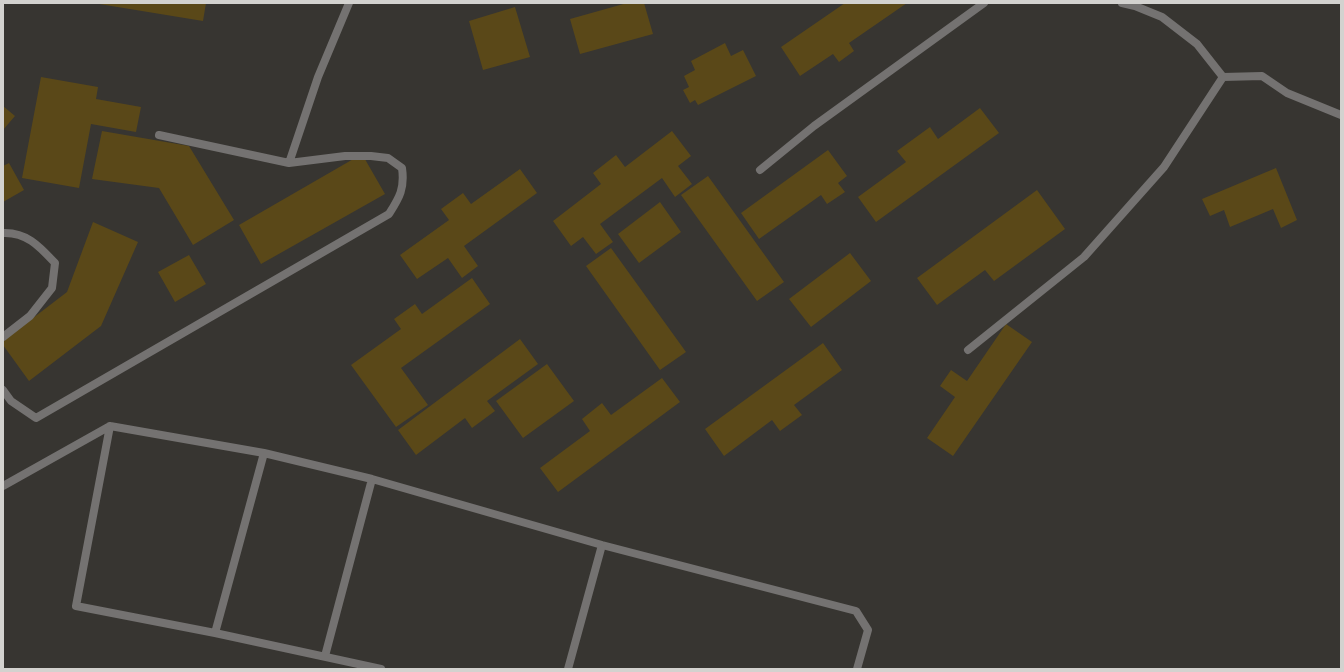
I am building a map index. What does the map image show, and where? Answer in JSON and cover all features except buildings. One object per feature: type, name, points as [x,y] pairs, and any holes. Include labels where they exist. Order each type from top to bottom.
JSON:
[{"type":"lane","points":[[289,163],[318,77],[349,3]]},
{"type":"lane","points":[[760,170],[814,126],[984,3]]},
{"type":"lane","points":[[1122,3],[1136,6],[1162,17],[1197,44],[1223,77]]},
{"type":"lane","points":[[1223,77],[1262,76],[1287,93],[1341,115]]},
{"type":"lane","points":[[968,350],[1084,257],[1164,167],[1223,77]]},
{"type":"lane","points":[[3,390],[11,401],[36,418],[388,214],[400,196],[404,180],[402,168],[388,158],[371,156],[345,156],[289,163],[158,135]]},
{"type":"lane","points":[[3,233],[13,232],[35,243],[55,263],[52,288],[30,316],[3,337]]},
{"type":"lane","points":[[110,426],[76,606],[215,633],[381,669]]},
{"type":"lane","points":[[3,486],[110,426],[264,453],[372,479],[602,545],[856,611],[868,630],[857,669]]},
{"type":"lane","points":[[215,633],[264,453]]},
{"type":"lane","points":[[325,656],[372,479]]},
{"type":"lane","points":[[568,669],[602,545]]}]
